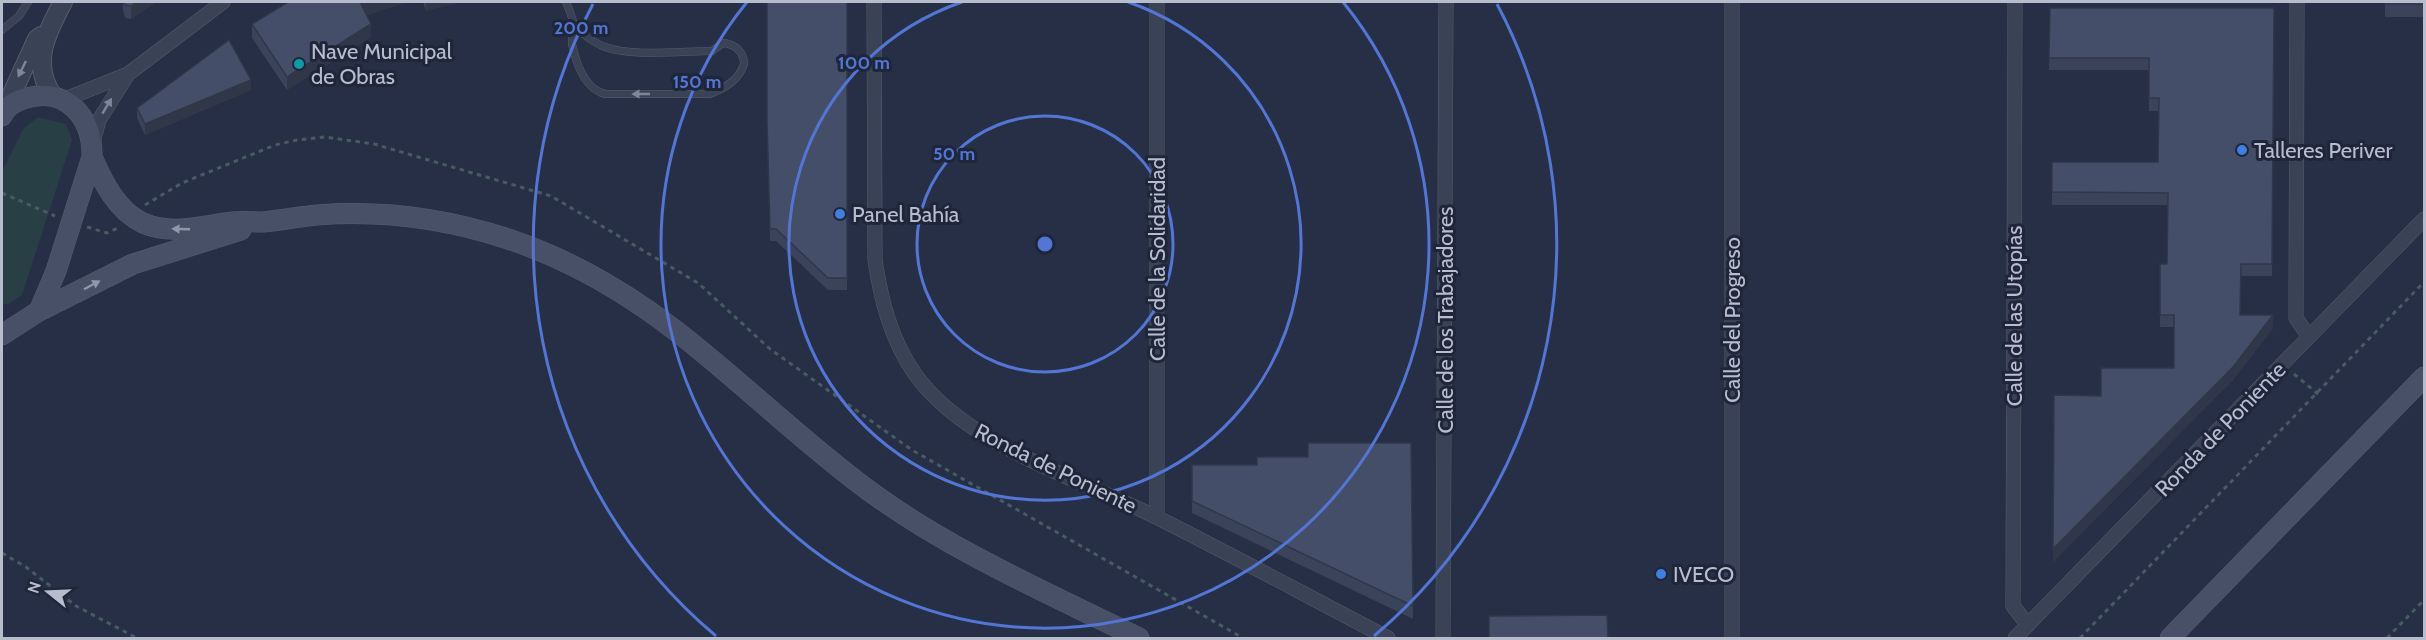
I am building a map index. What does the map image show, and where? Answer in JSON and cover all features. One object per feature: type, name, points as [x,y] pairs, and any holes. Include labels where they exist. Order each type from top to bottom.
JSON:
[{"type":"main road","points":[[3,113],[18,101],[32,96],[58,98],[80,114],[89,127],[92,149],[104,183],[117,201],[143,223],[178,229],[194,229],[232,222],[260,222],[355,213],[419,218],[499,236],[569,262],[605,281],[670,325],[868,490],[982,559],[1139,639]]},
{"type":"main road","points":[[39,311],[56,271],[92,149]]},
{"type":"main road","points":[[6,330],[133,264],[233,234],[260,222]]},
{"type":"main road","points":[[2170,639],[2424,376]]},
{"type":"street","points":[[63,2],[45,34],[41,71],[44,82],[58,98],[128,74],[223,2]]},
{"type":"street","name":"Ronda de Poniente","points":[[874,2],[875,260],[880,293],[893,336],[915,375],[949,410],[986,438],[1157,517],[1388,639]]},
{"type":"street","name":"Calle de la Solidaridad","points":[[1157,2],[1157,517]]},
{"type":"street","name":"Calle de los Trabajadores","points":[[1443,639],[1446,2]]},
{"type":"street","name":"Calle del Progreso","points":[[1732,2],[1732,639]]},
{"type":"street","name":"Calle de las Utopías","points":[[2015,2],[2013,606],[2028,626]]},
{"type":"street","points":[[2297,2],[2296,318],[2309,337]]},
{"type":"street","points":[[3,113],[37,39],[45,34]]},
{"type":"street","points":[[92,149],[99,120],[128,74]]},
{"type":"street","name":"Ronda de Poniente","points":[[2015,639],[2424,219]]},
{"type":"lane","points":[[2,30],[19,16],[28,2]]},
{"type":"lane","points":[[566,2],[574,27],[572,42],[587,82],[598,92],[605,94],[710,94],[724,88],[736,78],[744,64],[742,54],[729,44],[723,43],[712,51],[622,51],[590,40],[574,27]]},
{"type":"path","points":[[2080,639],[2424,282]]},
{"type":"path","points":[[2283,364],[2318,394]]},
{"type":"path","points":[[2,553],[26,567],[76,606],[136,639]]},
{"type":"path","points":[[2387,639],[2424,600]]},
{"type":"shaded area","points":[[38,117],[66,124],[72,140],[22,295],[8,304],[2,304],[2,172],[23,129]]},
{"type":"building","points":[[124,2],[137,2],[131,6],[125,5]]},
{"type":"building","name":"Nave Municipal de Obras","points":[[288,2],[369,2],[361,4],[371,24],[287,77],[252,24]]},
{"type":"building","points":[[767,2],[847,2],[847,278],[828,278],[776,229],[770,229]]},
{"type":"building","points":[[2385,2],[2424,2],[2424,4],[2385,4]]},
{"type":"building","points":[[2050,8],[2274,8],[2272,264],[2241,264],[2240,315],[2273,315],[2233,367],[2053,549],[2054,395],[2101,396],[2101,368],[2174,368],[2174,315],[2160,315],[2160,264],[2167,264],[2168,193],[2052,192],[2052,162],[2158,162],[2159,98],[2149,98],[2149,58],[2049,58]]},
{"type":"building","points":[[229,40],[251,80],[145,124],[137,108]]},
{"type":"building","points":[[1308,443],[1411,443],[1413,606],[1192,501],[1192,465],[1257,465],[1257,457],[1308,457]]},
{"type":"building","points":[[1607,615],[1608,639],[1489,639],[1489,616]]},
{"type":"place","name":"Nave Municipal de Obras","points":[[299,64]]},
{"type":"place","name":"Talleres Periver","points":[[2242,150]]},
{"type":"place","name":"Panel Bahía","points":[[840,214]]},
{"type":"place","name":"IVECO","points":[[1661,574]]}]
